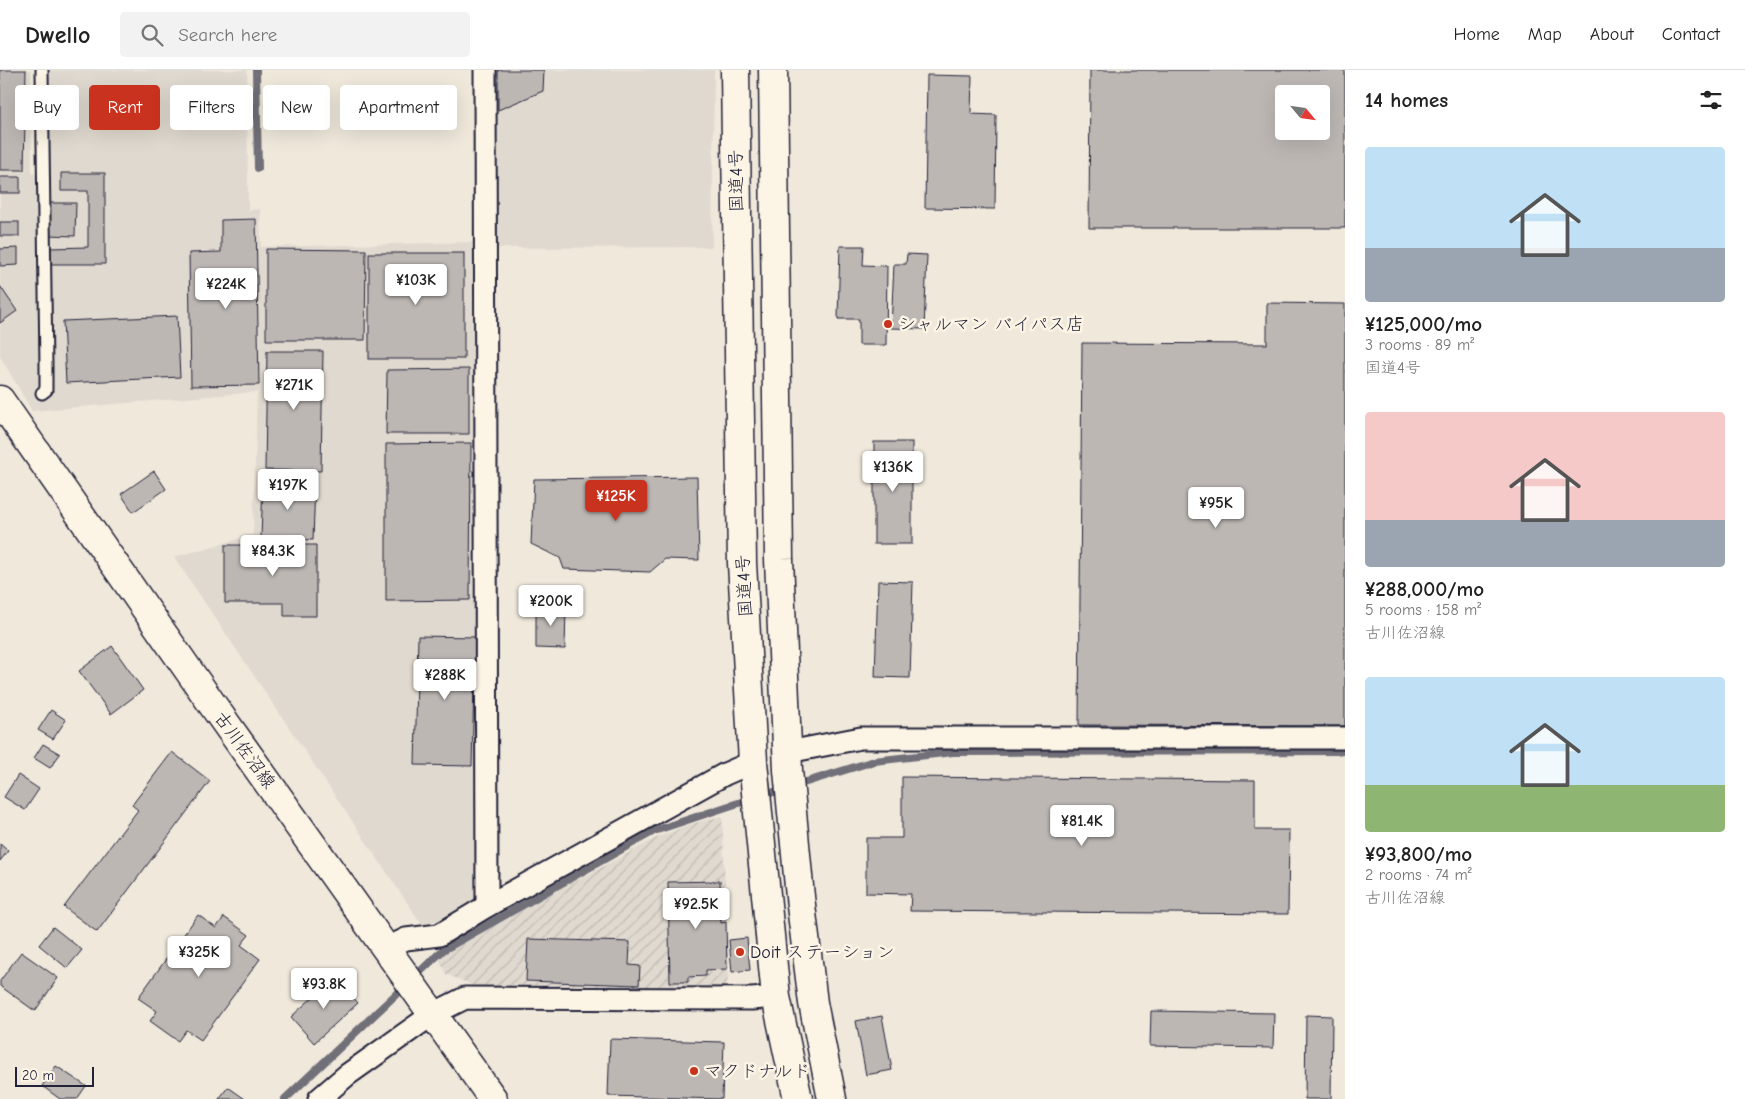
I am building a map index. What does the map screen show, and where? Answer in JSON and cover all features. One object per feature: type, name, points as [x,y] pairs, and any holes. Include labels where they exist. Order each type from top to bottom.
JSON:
[{"type":"main road","name":"国道4号","points":[[735,70],[742,563],[754,771],[776,997],[798,1099]]},
{"type":"main road","name":"国道4号","points":[[773,70],[779,559],[790,807],[813,1003],[832,1099]]},
{"type":"main road","name":"古川佐沼線","points":[[0,400],[212,704],[493,1099]]},
{"type":"street","points":[[485,70],[488,906]]},
{"type":"street","points":[[788,761],[861,738],[1345,738]]},
{"type":"street","points":[[392,956],[406,940],[439,935],[725,774],[754,771]]},
{"type":"street","points":[[319,1099],[348,1075],[425,1003],[466,998],[752,999],[776,997]]},
{"type":"lane","points":[[42,70],[46,366],[46,390],[42,393]]},
{"type":"shaded area","points":[[0,70],[31,70],[31,85],[15,85],[15,130],[32,130],[32,173],[45,176],[45,130],[79,130],[79,85],[46,85],[46,70],[247,70],[247,85],[170,85],[170,130],[247,130],[248,210],[260,209],[261,247],[479,242],[476,904],[434,927],[421,923],[174,557],[253,535],[257,392],[32,411],[0,356]]},
{"type":"shaded area","points":[[494,70],[714,70],[712,247],[497,248]]},
{"type":"shaded area","points":[[722,816],[729,975],[726,986],[484,990],[446,974],[439,958],[450,948],[658,837],[691,824]]},
{"type":"building","points":[[0,70],[26,70],[26,85],[15,85],[15,130],[25,130],[24,170],[0,170]]},
{"type":"building","points":[[498,70],[544,70],[543,91],[498,110]]},
{"type":"building","points":[[1090,70],[1345,70],[1345,228],[1089,228]]},
{"type":"building","points":[[927,75],[972,76],[971,114],[996,115],[995,209],[925,208]]},
{"type":"building","points":[[61,173],[105,173],[105,264],[50,264],[50,248],[88,247],[88,191],[61,191]]},
{"type":"building","points":[[0,177],[20,177],[20,193],[0,193]]},
{"type":"building","points":[[49,203],[76,203],[75,236],[48,235]]},
{"type":"building","points":[[256,219],[259,385],[191,386],[189,253],[221,252],[221,220]]},
{"type":"building","points":[[0,222],[19,222],[19,236],[0,236]]},
{"type":"building","points":[[840,246],[864,246],[863,265],[887,266],[886,345],[859,345],[859,319],[838,319]]},
{"type":"building","points":[[18,248],[18,265],[0,266],[0,249]]},
{"type":"building","points":[[266,249],[366,250],[365,340],[266,340]]},
{"type":"building","points":[[369,253],[464,253],[464,359],[369,359]]},
{"type":"building","points":[[907,254],[927,255],[924,329],[891,328],[894,264],[906,264]]},
{"type":"building","points":[[0,286],[17,311],[0,323]]},
{"type":"building","points":[[1267,303],[1345,304],[1345,726],[1079,725],[1082,343],[1267,344]]},
{"type":"building","points":[[177,316],[180,377],[66,383],[63,321]]},
{"type":"building","points":[[267,351],[323,351],[321,471],[265,470]]},
{"type":"building","points":[[469,369],[469,434],[386,434],[387,370]]},
{"type":"building","points":[[874,442],[912,442],[912,544],[874,544]]},
{"type":"building","points":[[471,443],[470,600],[386,601],[386,444]]},
{"type":"building","points":[[154,471],[166,489],[133,512],[121,494]]},
{"type":"building","points":[[697,477],[699,560],[665,559],[650,572],[564,569],[560,558],[531,544],[534,479]]},
{"type":"building","points":[[263,482],[315,484],[313,540],[261,538]]},
{"type":"building","points":[[225,545],[316,545],[316,616],[284,616],[284,603],[225,603]]},
{"type":"building","points":[[878,581],[913,582],[910,678],[875,677]]},
{"type":"building","points":[[536,605],[566,607],[565,649],[536,648]]},
{"type":"building","points":[[418,636],[475,637],[472,766],[415,765]]},
{"type":"building","points":[[112,646],[143,690],[111,714],[79,671]]},
{"type":"building","points":[[51,710],[66,720],[53,739],[38,730]]},
{"type":"building","points":[[43,744],[60,754],[50,768],[34,758]]},
{"type":"building","points":[[172,752],[210,781],[97,932],[64,907],[138,810],[132,805]]},
{"type":"building","points":[[18,775],[39,789],[25,810],[4,797]]},
{"type":"building","points":[[902,777],[1255,780],[1255,830],[1289,830],[1288,914],[910,911],[911,894],[866,893],[866,838],[902,838]]},
{"type":"building","points":[[0,844],[8,851],[0,861]]},
{"type":"building","points":[[720,881],[721,923],[726,922],[727,969],[706,970],[706,976],[688,977],[688,982],[670,982],[668,882]]},
{"type":"building","points":[[198,915],[216,928],[224,917],[249,935],[241,945],[260,959],[201,1040],[186,1030],[178,1041],[150,1021],[157,1011],[138,998]]},
{"type":"building","points":[[53,927],[82,950],[67,968],[39,945]]},
{"type":"building","points":[[747,938],[750,970],[732,972],[729,940]]},
{"type":"building","points":[[528,939],[630,942],[629,965],[640,966],[639,985],[526,981]]},
{"type":"building","points":[[21,952],[58,978],[35,1011],[0,986],[0,981]]},
{"type":"building","points":[[335,977],[358,1003],[314,1043],[291,1017]]},
{"type":"building","points":[[1151,1011],[1274,1013],[1273,1048],[1150,1046]]},
{"type":"building","points":[[1306,1015],[1332,1016],[1331,1099],[1305,1099]]},
{"type":"building","points":[[882,1016],[892,1070],[866,1075],[856,1021]]},
{"type":"building","points":[[610,1039],[724,1042],[722,1099],[608,1096]]},
{"type":"building","points":[[56,1066],[86,1086],[77,1099],[60,1099],[42,1086]]},
{"type":"building","points":[[228,1087],[245,1099],[219,1099]]},
{"type":"waterway","points":[[256,70],[258,168]]},
{"type":"waterway","points":[[285,1099],[443,950],[654,831],[729,806],[874,761],[953,752],[1345,751]]},
{"type":"place","name":"シャルマン バイパス店","points":[[888,324]]},
{"type":"place","name":"Doit ステーション","points":[[740,952]]},
{"type":"place","name":"マクドナルド","points":[[694,1071]]}]
